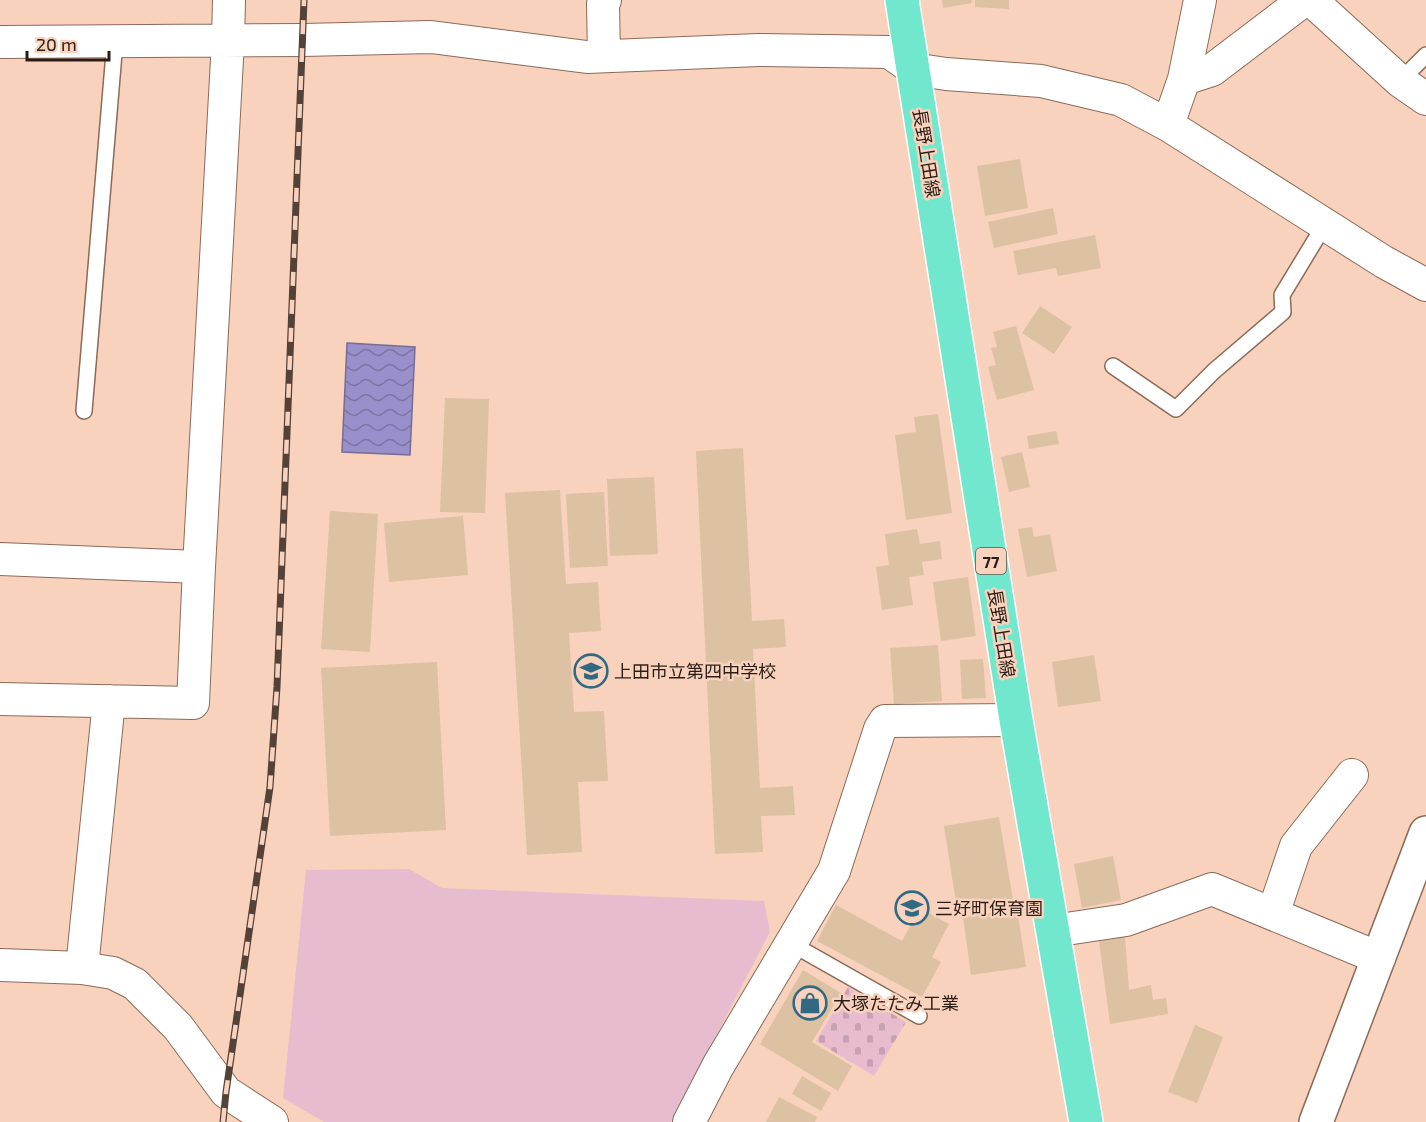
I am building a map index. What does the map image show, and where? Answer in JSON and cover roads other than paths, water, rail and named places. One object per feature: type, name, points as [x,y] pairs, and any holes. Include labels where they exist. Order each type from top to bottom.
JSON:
[{"type":"main road","name":"長野上田線","points":[[902,0],[1016,720],[1086,1122]]},
{"type":"street","points":[[0,699],[193,703],[229,0]]},
{"type":"street","points":[[604,56],[603,4],[605,0]]},
{"type":"street","points":[[1168,125],[1184,79],[1200,0]]},
{"type":"street","points":[[1184,79],[1212,70],[1304,0]]},
{"type":"street","points":[[1311,0],[1400,81],[1426,99]]},
{"type":"street","points":[[0,42],[431,37],[586,57],[758,50],[889,52],[914,69],[946,74],[1041,81],[1121,100],[1168,125],[1384,262],[1426,285]]},
{"type":"street","points":[[0,559],[199,567]]},
{"type":"street","points":[[82,968],[109,701]]},
{"type":"street","points":[[689,1122],[718,1066],[834,871],[880,729],[885,721],[1016,720]]},
{"type":"street","points":[[1273,914],[1296,846],[1353,775]]},
{"type":"street","points":[[1316,1122],[1426,833]]},
{"type":"street","points":[[1053,931],[1126,920],[1212,889],[1379,958]]},
{"type":"street","points":[[0,965],[82,968],[113,973],[135,984],[178,1027],[226,1092],[272,1122]]},
{"type":"lane","points":[[84,411],[115,41]]},
{"type":"lane","points":[[1400,81],[1426,55]]},
{"type":"lane","points":[[1113,366],[1176,409],[1214,371],[1283,312],[1282,295],[1325,224]]},
{"type":"lane","points":[[790,944],[919,1016]]},
{"type":"water","points":[[347,343],[415,347],[410,455],[342,452]]},
{"type":"railway","points":[[223,1122],[270,787],[277,687],[304,0]]},
{"type":"place","name":"上田市立第四中学校","points":[[591,671]]},
{"type":"place","name":"三好町保育園","points":[[912,908]]},
{"type":"place","name":"大塚たたみ工業","points":[[810,1003]]}]
